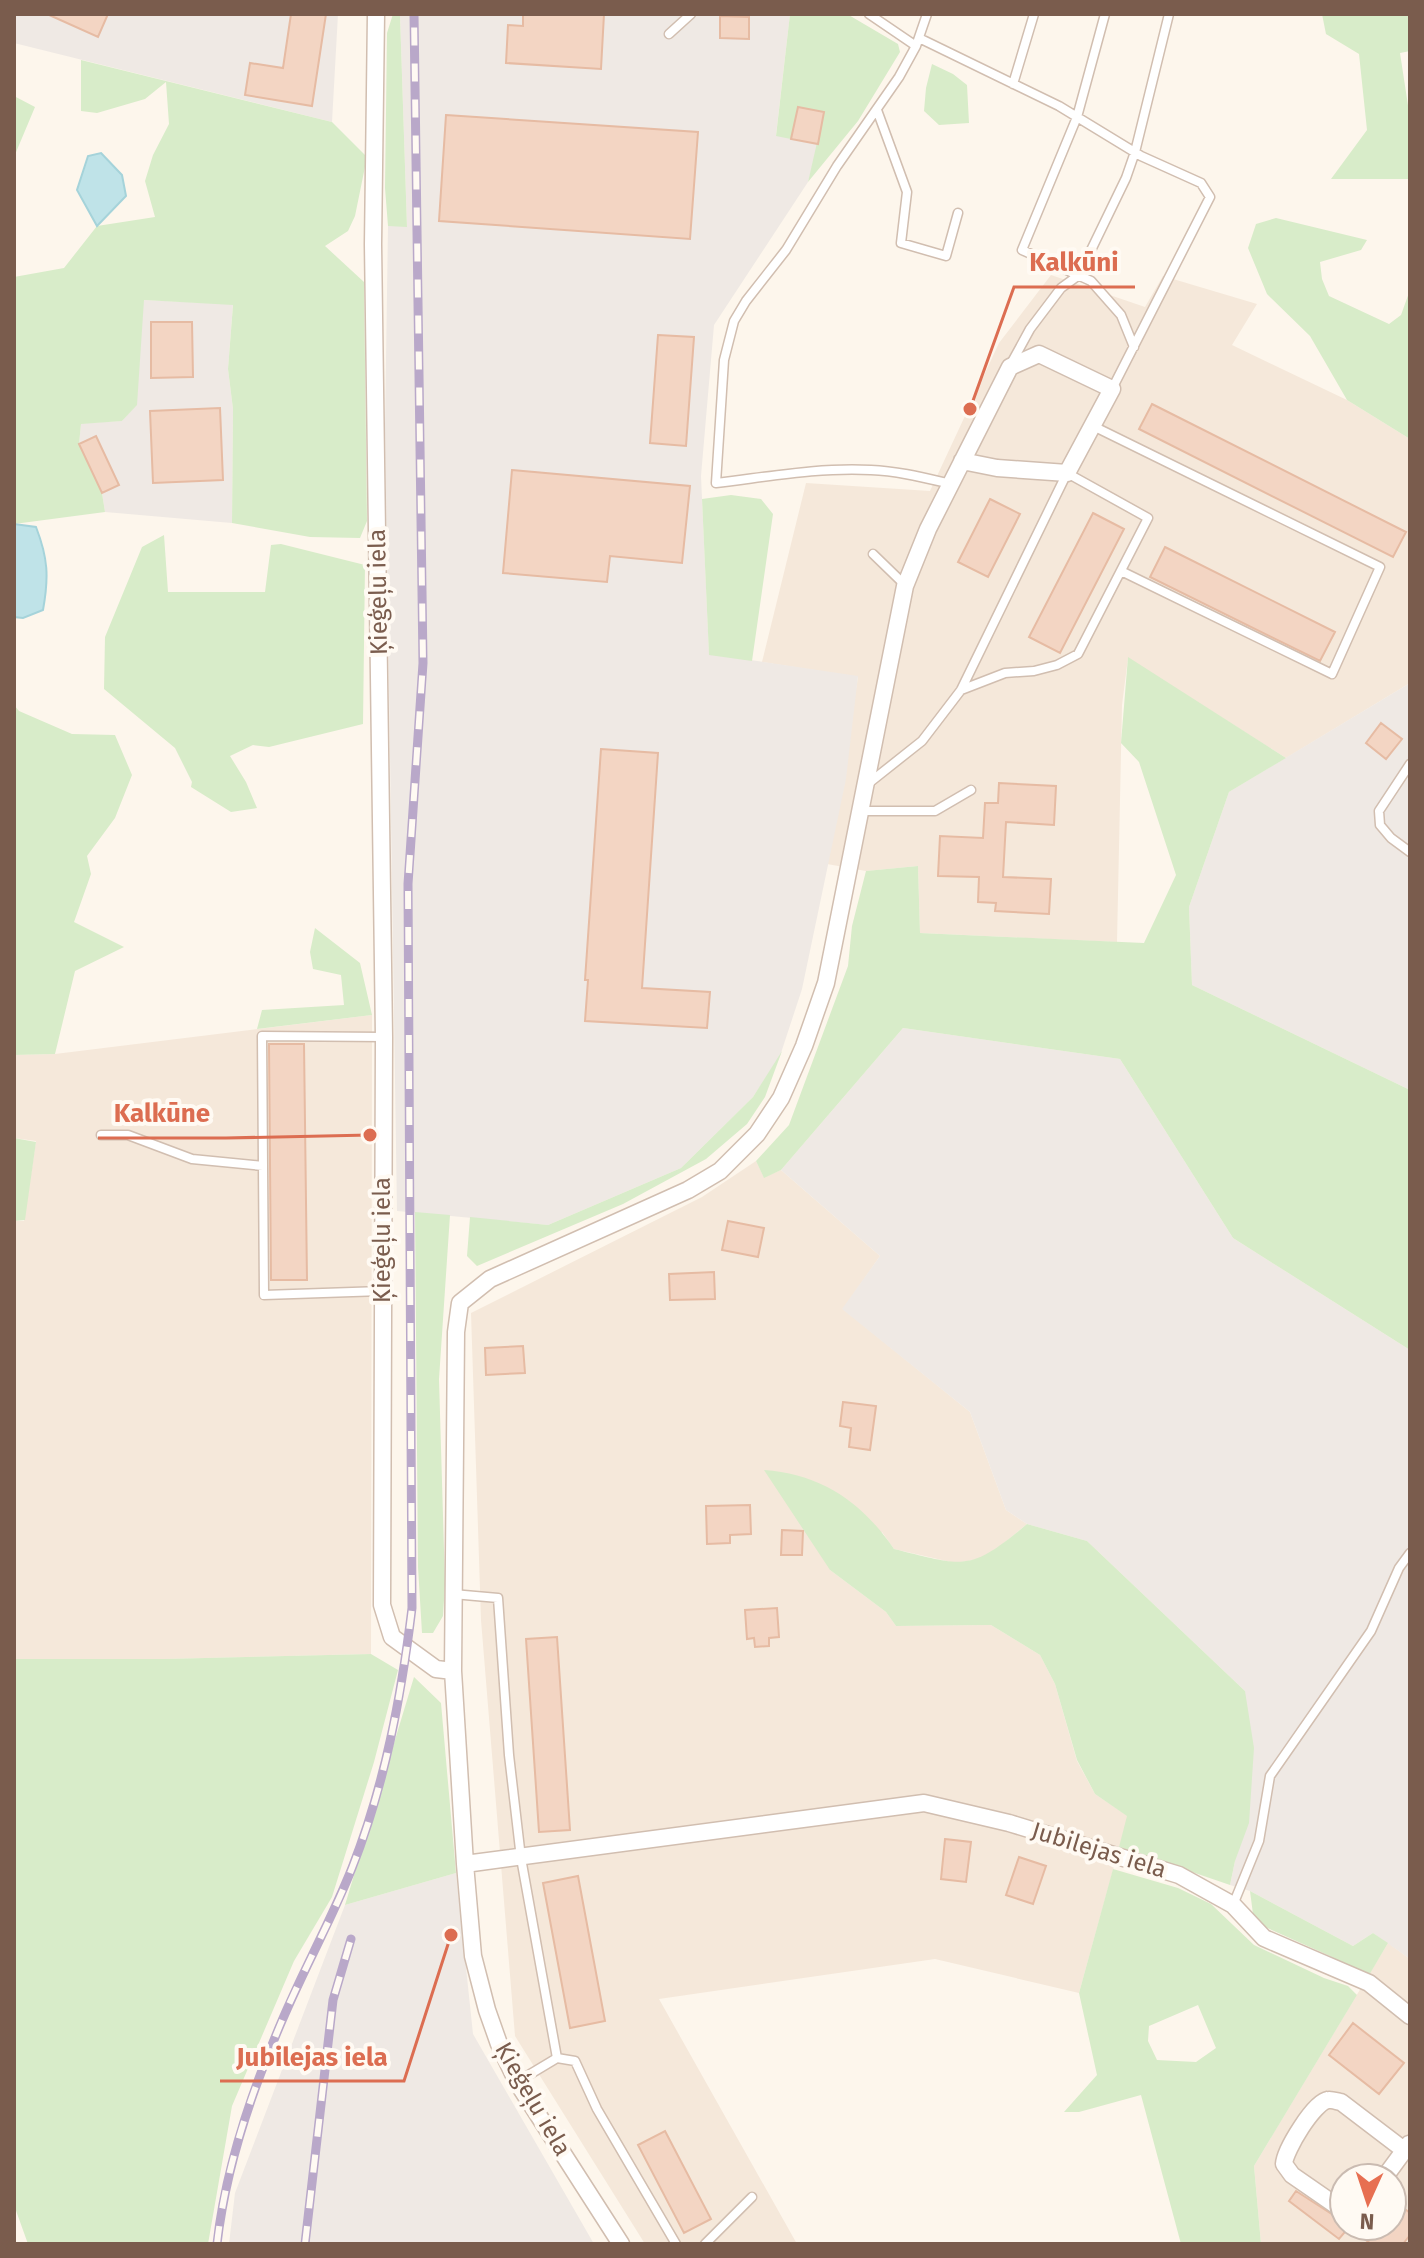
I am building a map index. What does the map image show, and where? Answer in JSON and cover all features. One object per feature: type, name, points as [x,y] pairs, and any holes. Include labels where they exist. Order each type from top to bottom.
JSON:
[{"type":"street","name":"Ķieģeļu iela","points":[[376,14],[373,244],[384,1037],[382,1605],[392,1637],[436,1669],[453,1671],[473,1956],[499,2044],[517,2082],[621,2244]]},
{"type":"street","points":[[453,1671],[456,1332],[460,1303],[490,1279],[688,1190],[720,1171],[757,1134],[787,1085],[826,983],[905,586],[928,529],[962,461],[1010,367],[1039,354],[1112,389],[1067,473],[997,468],[962,461]]},
{"type":"street","name":"Jubilejas iela","points":[[465,1864],[924,1803],[1009,1823],[1179,1875],[1233,1905],[1264,1938],[1369,1983],[1410,2016]]},
{"type":"street","points":[[1328,2200],[1292,2175],[1284,2164],[1289,2145],[1321,2103],[1329,2099],[1341,2102],[1407,2146]]},
{"type":"lane","points":[[669,34],[691,14]]},
{"type":"lane","points":[[869,14],[918,42],[1013,84],[1135,152],[1201,183],[1210,197],[1112,389]]},
{"type":"lane","points":[[927,14],[918,42],[877,110],[837,166],[786,250],[734,321],[724,360],[716,483],[805,472],[870,470],[915,475],[951,484]]},
{"type":"lane","points":[[1013,84],[1034,14]]},
{"type":"lane","points":[[1105,14],[1077,117],[1022,250],[1091,281],[1121,315],[1134,347]]},
{"type":"lane","points":[[1010,367],[1030,329],[1061,288],[1079,275],[1126,178],[1169,14]]},
{"type":"lane","points":[[877,110],[907,192],[901,243],[946,256],[958,213]]},
{"type":"lane","points":[[1093,426],[1380,567],[1332,674],[1121,571]]},
{"type":"lane","points":[[867,784],[922,741],[961,690],[1067,473],[1148,518],[1078,654],[1057,665],[1034,671],[1005,673],[961,690]]},
{"type":"lane","points":[[873,554],[905,586]]},
{"type":"lane","points":[[1410,764],[1379,811],[1380,825],[1410,852]]},
{"type":"lane","points":[[862,811],[935,811],[971,790]]},
{"type":"lane","points":[[382,1291],[264,1295],[262,1036],[384,1037]]},
{"type":"lane","points":[[101,1135],[128,1135],[192,1159],[263,1166]]},
{"type":"lane","points":[[1233,1905],[1259,1841],[1270,1776],[1371,1631],[1399,1568],[1410,1553]]},
{"type":"lane","points":[[453,1594],[498,1598],[509,1755],[521,1858],[557,2058]]},
{"type":"lane","points":[[517,2082],[557,2058],[575,2061],[597,2109],[676,2244]]},
{"type":"lane","points":[[705,2244],[752,2197]]},
{"type":"shaded area","points":[[14,14],[338,14],[332,122],[14,43]]},
{"type":"shaded area","points":[[400,14],[790,14],[776,135],[818,144],[808,182],[714,325],[701,476],[709,654],[858,676],[846,779],[802,989],[780,1056],[753,1097],[681,1168],[548,1225],[397,1211],[385,427],[388,226],[407,226]]},
{"type":"shaded area","points":[[1051,275],[1145,307],[1163,276],[1257,304],[1232,345],[1347,400],[1410,439],[1410,683],[1286,758],[1128,658],[1122,705],[1117,942],[920,933],[918,866],[866,871],[827,864],[858,677],[762,662],[806,483],[930,491],[999,343]]},
{"type":"shaded area","points":[[143,300],[233,304],[228,369],[233,409],[232,523],[105,512],[102,493],[79,444],[81,423],[122,421],[136,405]]},
{"type":"shaded area","points":[[1410,683],[1410,1090],[1192,985],[1189,907],[1229,792]]},
{"type":"shaded area","points":[[372,1015],[371,1654],[14,1659],[14,1221],[24,1221],[36,1141],[14,1138],[14,1055],[55,1054]]},
{"type":"shaded area","points":[[903,1028],[1120,1059],[1233,1238],[1410,1350],[1410,1959],[1373,1933],[1353,1946],[1250,1891],[1230,1885],[1235,1861],[1245,1691],[1087,1541],[1027,1524],[1006,1510],[970,1412],[842,1309],[880,1256],[781,1170]]},
{"type":"shaded area","points":[[756,1161],[764,1177],[781,1170],[880,1256],[843,1309],[970,1412],[1006,1510],[1027,1524],[980,1559],[955,1563],[894,1549],[882,1532],[830,1570],[886,1612],[896,1626],[991,1625],[1040,1655],[1055,1684],[1077,1761],[1095,1794],[1128,1816],[1079,1993],[935,1959],[659,1999],[797,2244],[645,2244],[515,2036],[481,1620],[471,1313],[702,1197]]},
{"type":"shaded area","points":[[456,1873],[473,2034],[594,2244],[229,2244],[235,2193],[345,1905]]},
{"type":"shaded area","points":[[1388,1943],[1410,1959],[1410,2244],[1261,2244],[1254,2166]]},
{"type":"green space","points":[[393,14],[400,15],[407,227],[388,226],[385,188],[387,33]]},
{"type":"green space","points":[[790,14],[847,14],[898,44],[900,52],[858,121],[808,182],[824,112],[798,107],[791,139],[776,136]]},
{"type":"green space","points":[[1322,14],[1410,14],[1410,51],[1400,53],[1409,112],[1409,179],[1331,179],[1367,130],[1359,54],[1326,34]]},
{"type":"green space","points":[[81,60],[332,122],[367,157],[355,216],[348,231],[325,246],[364,282],[367,521],[360,538],[310,537],[232,523],[233,409],[228,369],[233,305],[144,300],[137,405],[122,421],[81,424],[79,444],[102,493],[105,512],[14,524],[14,277],[64,268],[97,226],[155,217],[145,181],[153,155],[169,124],[166,82],[145,99],[97,113],[81,111]]},
{"type":"green space","points":[[932,64],[967,85],[969,123],[939,125],[924,111]]},
{"type":"green space","points":[[14,96],[35,107],[14,157]]},
{"type":"green space","points":[[1276,218],[1367,240],[1361,250],[1320,262],[1322,279],[1329,296],[1389,324],[1401,315],[1410,290],[1410,439],[1347,400],[1310,336],[1267,294],[1248,248],[1256,224]]},
{"type":"green space","points":[[731,495],[761,499],[773,514],[752,661],[709,655],[702,499]]},
{"type":"green space","points":[[164,535],[168,592],[265,592],[271,545],[281,544],[365,565],[363,724],[269,747],[253,745],[230,756],[257,808],[231,812],[191,787],[192,782],[175,748],[104,689],[105,637],[142,547]]},
{"type":"green space","points":[[1128,657],[1286,758],[1229,792],[1189,907],[1192,985],[1410,1090],[1410,1350],[1233,1238],[1120,1059],[903,1028],[781,1170],[764,1178],[756,1161],[789,1125],[848,966],[852,926],[866,871],[918,866],[920,933],[1144,943],[1176,875],[1139,762],[1121,743]]},
{"type":"green space","points":[[14,705],[19,711],[72,734],[115,735],[132,775],[115,818],[87,856],[91,874],[74,922],[124,947],[75,971],[55,1054],[14,1055]]},
{"type":"green space","points":[[315,928],[360,963],[372,1015],[257,1029],[262,1010],[344,1005],[341,975],[313,969],[310,952]]},
{"type":"green space","points":[[782,1051],[765,1097],[747,1124],[706,1159],[623,1204],[477,1266],[467,1256],[470,1217],[548,1225],[681,1168],[753,1097]]},
{"type":"green space","points":[[14,1138],[36,1142],[25,1220],[14,1221]]},
{"type":"green space","points":[[415,1212],[450,1215],[439,1379],[445,1584],[443,1616],[433,1633],[422,1633],[418,1567]]},
{"type":"green space","points":[[764,1470],[804,1477],[822,1484],[854,1504],[894,1549],[936,1559],[965,1561],[978,1558],[1027,1524],[1087,1541],[1245,1691],[1254,1748],[1249,1823],[1230,1885],[1119,1847],[1127,1816],[1095,1794],[1077,1760],[1055,1684],[1040,1655],[991,1625],[896,1626],[886,1612],[830,1570]]},
{"type":"green space","points":[[371,1654],[398,1670],[374,1762],[332,1897],[294,1961],[232,2106],[208,2244],[28,2244],[14,2205],[14,1659]]},
{"type":"green space","points":[[414,1677],[441,1703],[456,1873],[345,1905]]},
{"type":"green space","points":[[1113,1869],[1178,1888],[1211,1904],[1254,1945],[1348,1986],[1357,1995],[1254,2166],[1261,2244],[1181,2244],[1141,2095],[1079,2112],[1064,2112],[1097,2075],[1079,1993]],"holes":[[[1198,2005],[1216,2048],[1196,2062],[1157,2060],[1148,2041],[1149,2026]]]},
{"type":"green space","points":[[1250,1891],[1353,1946],[1373,1933],[1388,1943],[1368,1977],[1330,1956],[1254,1922]]},
{"type":"water","points":[[101,153],[122,175],[126,196],[97,226],[77,190],[88,156]]},
{"type":"water","points":[[14,524],[36,527],[46,568],[43,610],[23,618],[14,617]]},
{"type":"building","points":[[47,14],[108,14],[98,37]]},
{"type":"building","points":[[291,14],[326,14],[312,106],[245,95],[250,63],[283,68]]},
{"type":"building","points":[[523,14],[604,14],[601,69],[506,63],[508,25],[523,26]]},
{"type":"building","points":[[720,16],[749,17],[749,39],[720,38]]},
{"type":"building","points":[[798,107],[824,112],[818,144],[791,139]]},
{"type":"building","points":[[446,115],[698,132],[690,239],[439,221]]},
{"type":"building","points":[[151,322],[192,322],[193,377],[151,378]]},
{"type":"building","points":[[658,335],[694,337],[686,446],[650,443]]},
{"type":"building","points":[[1152,404],[1406,532],[1393,557],[1139,429]]},
{"type":"building","points":[[220,408],[223,480],[153,483],[150,411]]},
{"type":"building","points":[[96,436],[119,485],[102,493],[79,444]]},
{"type":"building","points":[[512,470],[690,486],[682,563],[610,556],[607,582],[503,573]]},
{"type":"building","points":[[990,499],[1020,514],[988,577],[958,562]]},
{"type":"building","points":[[1093,513],[1124,529],[1060,653],[1029,637]]},
{"type":"building","points":[[1165,547],[1335,632],[1320,661],[1150,577]]},
{"type":"building","points":[[1381,723],[1402,739],[1386,759],[1366,743]]},
{"type":"building","points":[[601,749],[658,753],[642,988],[710,992],[707,1028],[585,1021],[588,980],[585,980]]},
{"type":"building","points":[[999,783],[1056,786],[1054,825],[1006,822],[1003,877],[1051,879],[1049,914],[995,911],[996,903],[978,902],[979,877],[938,876],[940,836],[983,838],[985,803],[998,803]]},
{"type":"building","points":[[269,1044],[304,1044],[307,1280],[271,1280]]},
{"type":"building","points":[[728,1221],[764,1228],[758,1257],[722,1250]]},
{"type":"building","points":[[714,1272],[715,1299],[670,1300],[669,1274]]},
{"type":"building","points":[[523,1346],[525,1373],[486,1375],[485,1348]]},
{"type":"building","points":[[843,1402],[876,1406],[870,1450],[849,1447],[851,1428],[840,1426]]},
{"type":"building","points":[[750,1505],[751,1534],[730,1535],[730,1543],[707,1544],[706,1506]]},
{"type":"building","points":[[782,1530],[803,1531],[802,1555],[781,1555]]},
{"type":"building","points":[[777,1608],[779,1637],[769,1638],[769,1646],[755,1647],[754,1638],[747,1639],[745,1610]]},
{"type":"building","points":[[557,1637],[570,1830],[539,1832],[526,1639]]},
{"type":"building","points":[[945,1839],[971,1842],[966,1882],[941,1879]]},
{"type":"building","points":[[1019,1857],[1046,1866],[1033,1904],[1006,1895]]},
{"type":"building","points":[[578,1876],[605,2021],[570,2028],[543,1883]]},
{"type":"building","points":[[1353,2023],[1404,2063],[1379,2094],[1329,2055]]},
{"type":"building","points":[[665,2131],[711,2219],[684,2233],[638,2145]]},
{"type":"building","points":[[1296,2191],[1328,2212],[1328,2231],[1289,2201]]},
{"type":"building","points":[[1408,2211],[1410,2213],[1408,2238]]},
{"type":"building","points":[[1368,2242],[1405,2242],[1403,2244]]},
{"type":"railway","points":[[217,2244],[231,2165],[255,2089],[283,2018],[343,1890],[374,1805],[397,1708],[412,1608],[408,884],[423,663],[414,14]]},
{"type":"railway","points":[[305,2244],[333,2000],[351,1939]]},
{"type":"place","name":"Kalkūni","points":[[970,409]]},
{"type":"place","name":"Kalkūne","points":[[370,1135]]},
{"type":"place","name":"Jubilejas iela","points":[[451,1935]]}]
